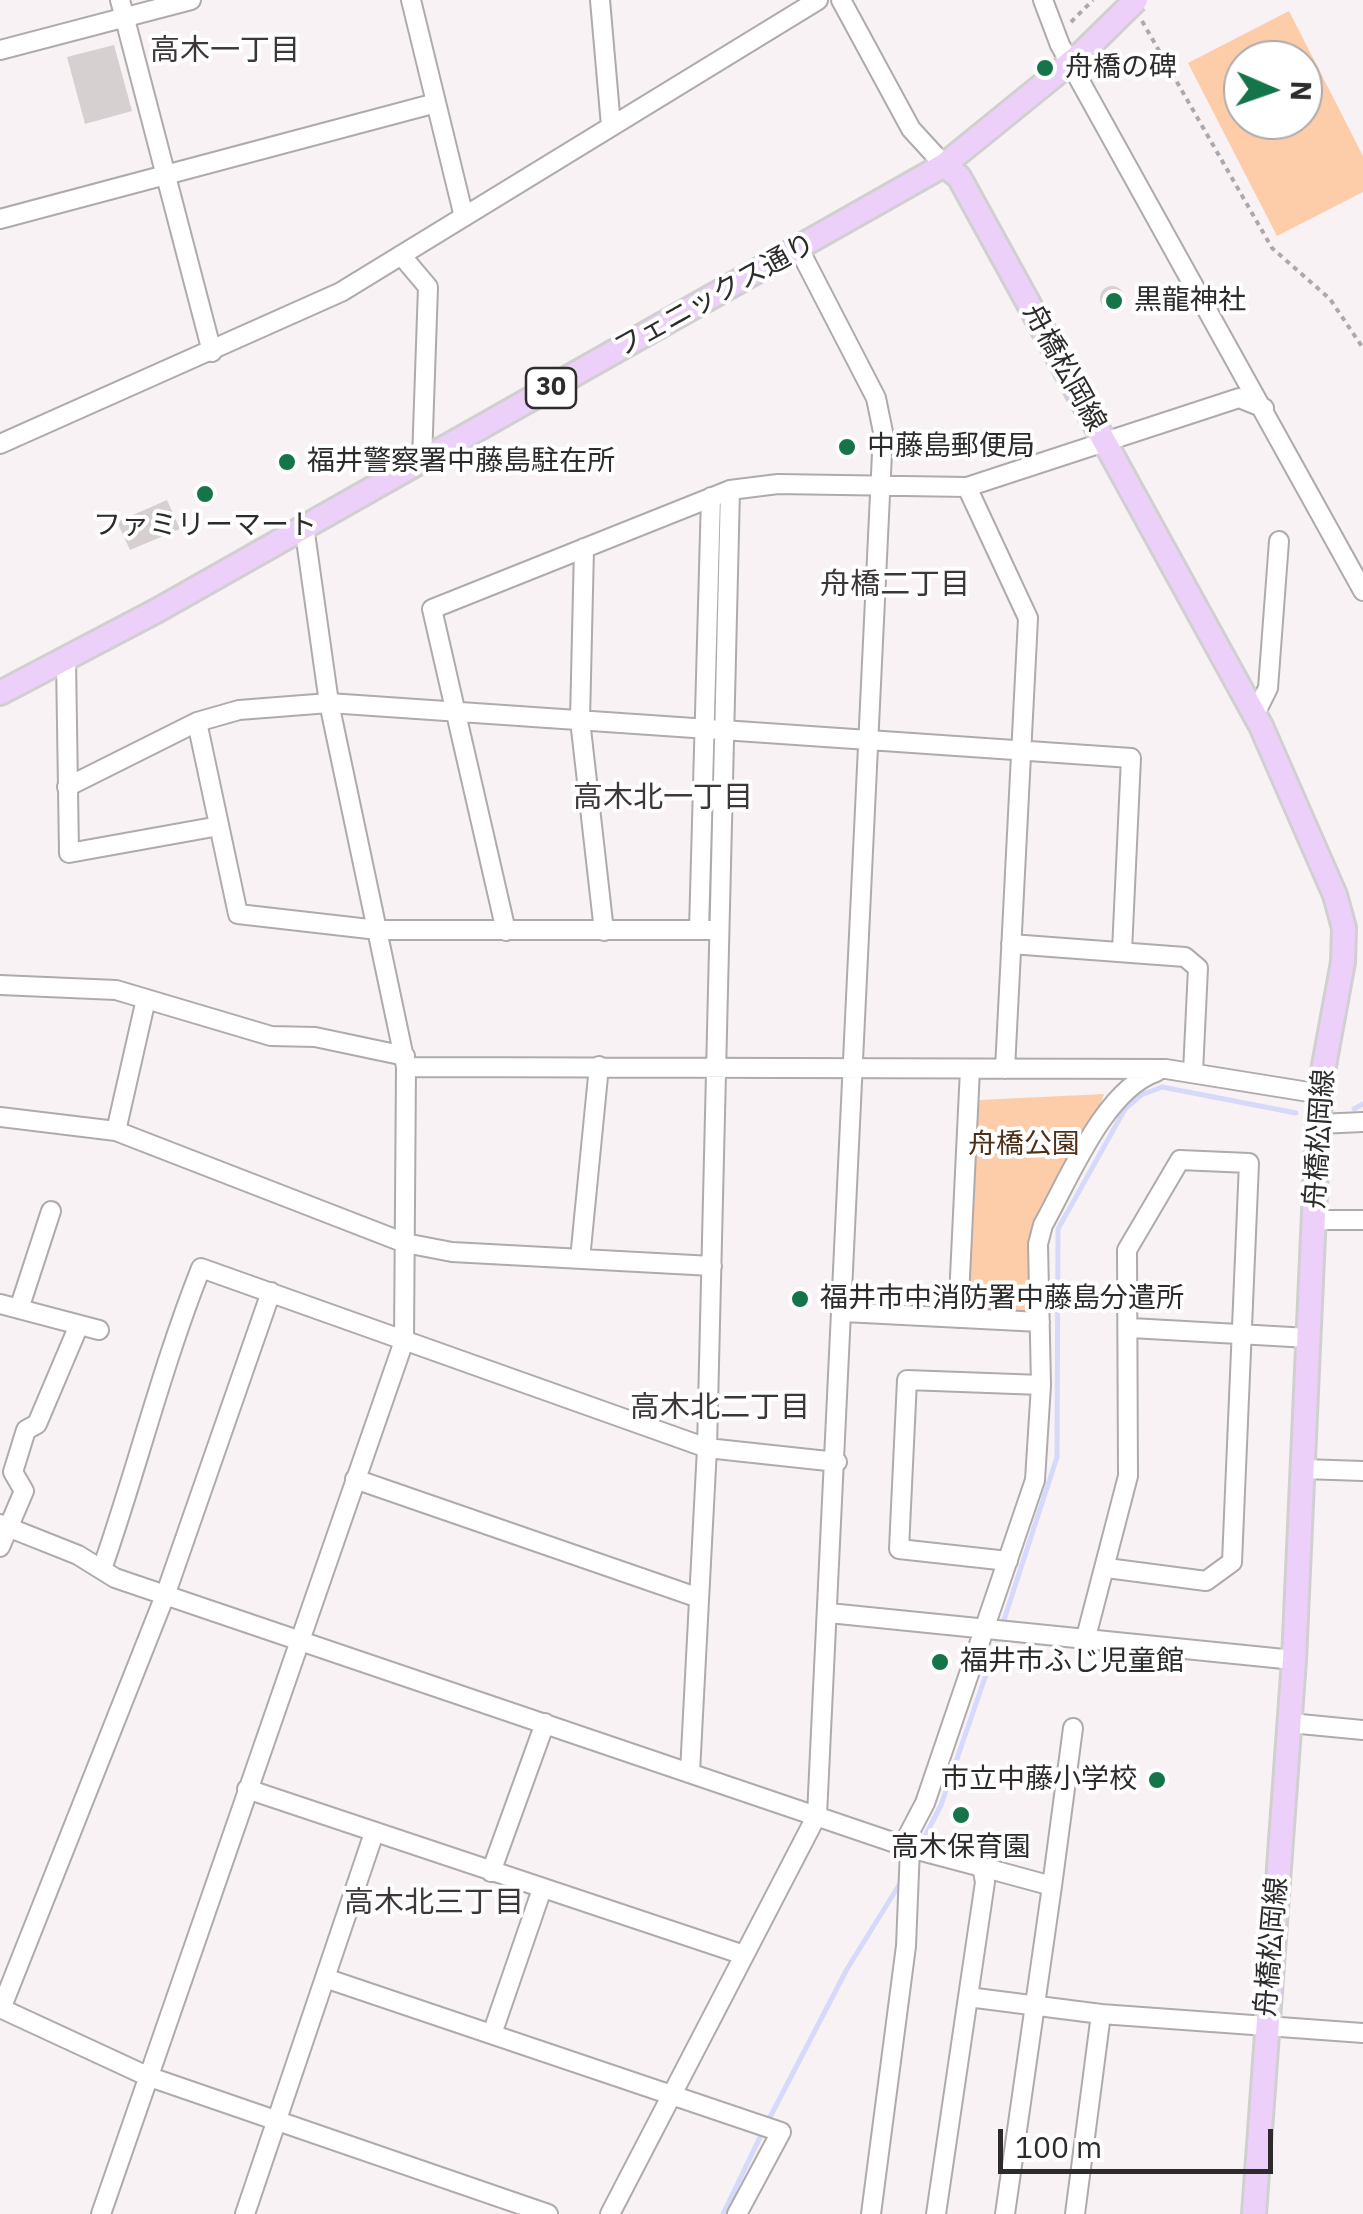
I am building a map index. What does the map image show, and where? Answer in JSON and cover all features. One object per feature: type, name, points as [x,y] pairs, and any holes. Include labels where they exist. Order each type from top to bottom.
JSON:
[{"type":"main road","name":"フェニックス通り","points":[[0,693],[66,660],[944,164],[1137,7]]},
{"type":"main road","name":"舟橋松岡線","points":[[944,164],[959,177],[1255,714],[1335,895],[1344,928],[1344,962],[1318,1124],[1294,1660],[1254,2214]]},
{"type":"street","points":[[0,50],[122,9],[191,0]]},
{"type":"street","points":[[411,0],[464,217]]},
{"type":"street","points":[[600,0],[611,126]]},
{"type":"street","points":[[0,444],[341,292],[818,0]]},
{"type":"street","points":[[840,0],[911,129],[944,164]]},
{"type":"street","points":[[1043,0],[1057,36],[1077,58],[1363,592]]},
{"type":"street","points":[[122,9],[212,352]]},
{"type":"street","points":[[0,220],[436,103]]},
{"type":"street","points":[[610,2214],[818,1815],[883,432],[876,398],[799,249]]},
{"type":"street","points":[[402,255],[428,287],[422,460]]},
{"type":"street","points":[[506,931],[432,608],[730,490],[778,484],[966,487],[1239,398],[1264,408]]},
{"type":"street","points":[[966,487],[1028,618],[1005,1069]]},
{"type":"street","points":[[690,1772],[708,1448],[730,490]]},
{"type":"street","points":[[699,930],[711,497]]},
{"type":"street","points":[[101,2214],[404,1340],[406,1061],[329,703],[304,526]]},
{"type":"street","points":[[1255,714],[1268,688],[1279,541]]},
{"type":"street","points":[[584,548],[580,720],[604,931]]},
{"type":"street","points":[[66,660],[69,852],[219,826]]},
{"type":"street","points":[[67,787],[197,722],[239,710],[329,703],[1130,758],[1122,951]]},
{"type":"street","points":[[197,722],[238,914],[378,930],[719,930]]},
{"type":"street","points":[[1011,944],[1185,957],[1198,968],[1193,1072]]},
{"type":"street","points":[[0,985],[116,990],[271,1036],[315,1038],[406,1061],[1166,1069],[1321,1094]]},
{"type":"street","points":[[116,1131],[146,999]]},
{"type":"street","points":[[580,1259],[599,1066]]},
{"type":"street","points":[[958,1318],[970,1069]]},
{"type":"street","points":[[871,2214],[906,1946],[906,1847],[926,1802],[1035,1480],[1040,1385],[1038,1244],[1043,1225],[1112,1104],[1141,1077],[1166,1069]]},
{"type":"street","points":[[0,1118],[116,1131],[405,1243],[452,1252],[712,1266]]},
{"type":"street","points":[[1318,1124],[1363,1122]]},
{"type":"street","points":[[1086,1638],[1128,1476],[1128,1250],[1180,1160],[1249,1163],[1232,1562],[1206,1581],[1106,1568]]},
{"type":"street","points":[[19,1309],[50,1212]]},
{"type":"street","points":[[1314,1220],[1363,1220]]},
{"type":"street","points":[[102,1569],[141,1458],[177,1328],[201,1268],[708,1448],[837,1462]]},
{"type":"street","points":[[272,1292],[166,1593],[0,2008],[148,2076],[548,2214]]},
{"type":"street","points":[[0,1304],[99,1330]]},
{"type":"street","points":[[844,1312],[1040,1322]]},
{"type":"street","points":[[0,1548],[4,1526],[24,1491],[13,1472],[26,1430],[37,1424],[79,1325]]},
{"type":"street","points":[[1131,1328],[1308,1338]]},
{"type":"street","points":[[1008,1561],[900,1549],[907,1380],[1040,1385]]},
{"type":"street","points":[[1302,1469],[1363,1471]]},
{"type":"street","points":[[355,1479],[700,1598]]},
{"type":"street","points":[[4,1526],[78,1555],[116,1578],[906,1847],[1052,1886]]},
{"type":"street","points":[[829,1613],[1294,1660]]},
{"type":"street","points":[[491,1872],[545,1722]]},
{"type":"street","points":[[1290,1723],[1363,1730]]},
{"type":"street","points":[[1005,2214],[1073,1728]]},
{"type":"street","points":[[247,1789],[744,1955]]},
{"type":"street","points":[[245,2214],[374,1834]]},
{"type":"street","points":[[936,2214],[963,2010],[985,1882],[982,1866]]},
{"type":"street","points":[[492,2034],[542,1889]]},
{"type":"street","points":[[326,1978],[781,2132],[737,2214]]},
{"type":"street","points":[[968,1997],[1266,2029],[1363,2032]]},
{"type":"street","points":[[1075,2214],[1101,2014]]},
{"type":"path","points":[[1057,36],[1093,0]]},
{"type":"path","points":[[1137,7],[1272,248],[1330,299],[1363,348]]},
{"type":"green space","points":[[1289,11],[1304,40],[1233,40]]},
{"type":"green space","points":[[1223,45],[1223,131],[1188,63]]},
{"type":"green space","points":[[1323,78],[1363,156],[1363,192],[1277,236],[1228,140],[1323,140]]},
{"type":"green space","name":"舟橋公園","points":[[1104,1094],[1093,1125],[1040,1219],[1028,1312],[965,1310],[979,1100]]},
{"type":"building","points":[[114,45],[132,111],[85,124],[67,57]]},
{"type":"building","points":[[1112,286],[1124,298],[1112,310],[1100,298]]},
{"type":"building","points":[[167,500],[180,529],[130,550],[117,522]]},
{"type":"waterway","points":[[1002,1626],[1057,1457],[1058,1229],[1125,1109],[1141,1095],[1162,1087],[1296,1113]]},
{"type":"waterway","points":[[1354,1109],[1363,1104]]},
{"type":"waterway","points":[[920,1846],[941,1805],[999,1637]]},
{"type":"waterway","points":[[768,2121],[847,1969],[901,1882]]},
{"type":"waterway","points":[[723,2214],[763,2131]]},
{"type":"place","name":"舟橋の碑","points":[[1045,68]]},
{"type":"place","name":"黒龍神社","points":[[1114,301]]},
{"type":"place","name":"中藤島郵便局","points":[[847,447]]},
{"type":"place","name":"福井警察署中藤島駐在所","points":[[287,462]]},
{"type":"place","name":"ファミリーマート","points":[[205,494]]},
{"type":"place","name":"福井市中消防署中藤島分遣所","points":[[800,1299]]},
{"type":"place","name":"福井市ふじ児童館","points":[[940,1662]]},
{"type":"place","name":"市立中藤小学校","points":[[1157,1780]]},
{"type":"place","name":"高木保育園","points":[[961,1815]]},
{"type":"district","name":"高木一丁目","points":[[225,51]]},
{"type":"district","name":"舟橋二丁目","points":[[895,585]]},
{"type":"district","name":"高木北一丁目","points":[[663,798]]},
{"type":"district","name":"高木北二丁目","points":[[720,1408]]},
{"type":"district","name":"高木北三丁目","points":[[434,1903]]}]
